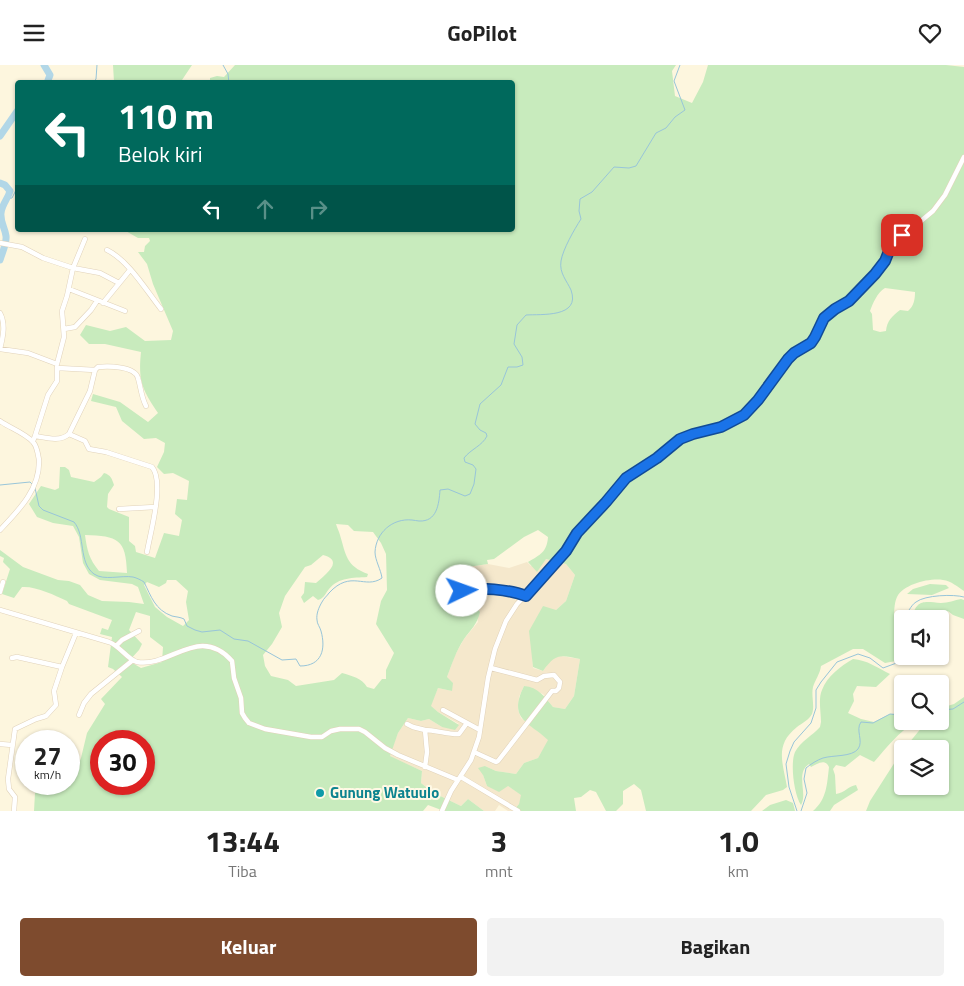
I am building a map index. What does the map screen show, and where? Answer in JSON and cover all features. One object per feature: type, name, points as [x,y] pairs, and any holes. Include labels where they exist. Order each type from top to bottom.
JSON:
[{"type":"street","points":[[442,811],[451,791],[471,760],[480,730],[495,649],[506,621],[517,604],[566,551],[577,533],[628,476],[657,458],[680,439],[721,427],[739,419],[749,411],[788,359],[808,345],[815,337],[824,318],[849,301],[885,261],[891,246],[933,211],[944,195],[964,157]]},
{"type":"street","points":[[0,530],[25,501],[36,482],[38,457],[33,441],[48,395],[57,381],[57,366],[63,344],[62,311],[73,267],[85,239]]},
{"type":"street","points":[[0,243],[22,247],[43,258],[100,273],[119,283]]},
{"type":"street","points":[[107,249],[116,254],[130,269],[161,309]]},
{"type":"street","points":[[103,303],[130,269]]},
{"type":"street","points":[[69,289],[125,311]]},
{"type":"street","points":[[64,329],[75,327],[97,301]]},
{"type":"street","points":[[0,313],[4,329],[0,349],[28,353],[57,366],[95,370],[98,367],[109,366],[134,372],[138,377],[140,392],[146,406]]},
{"type":"street","points":[[35,436],[56,439],[66,437],[69,434],[90,391],[95,370]]},
{"type":"street","points":[[0,421],[33,441]]},
{"type":"street","points":[[69,434],[85,441],[89,449],[106,452],[152,467],[157,476],[155,507],[147,553]]},
{"type":"street","points":[[119,509],[155,507]]},
{"type":"street","points":[[0,592],[3,582]]},
{"type":"street","points":[[462,597],[463,590],[480,589],[509,591],[526,596]]},
{"type":"street","points":[[0,610],[116,645],[133,661],[150,661],[194,647],[215,647],[232,661],[234,678],[241,698],[242,713],[250,723],[265,729],[311,737],[322,737],[331,731],[340,729],[359,729],[385,748],[425,767],[459,778],[518,811]]},
{"type":"street","points":[[116,645],[139,631]]},
{"type":"street","points":[[14,811],[15,797],[9,789],[8,779],[15,729],[36,719],[46,717],[56,705],[54,691],[76,633]]},
{"type":"street","points":[[12,658],[16,657],[62,667]]},
{"type":"street","points":[[79,715],[84,703],[91,694],[133,661]]},
{"type":"street","points":[[474,751],[496,762],[498,761],[552,691],[556,691],[559,688],[560,682],[554,675],[537,679],[491,668]]},
{"type":"street","points":[[443,710],[480,730]]},
{"type":"street","points":[[407,724],[425,730],[441,731],[454,735],[459,734],[466,723]]},
{"type":"street","points":[[425,730],[427,752],[425,767]]},
{"type":"street","points":[[0,744],[12,745]]},
{"type":"shaded area","points":[[546,559],[566,564],[575,575],[566,601],[556,610],[532,651],[533,668],[543,671],[552,658],[561,656],[580,659],[574,696],[565,709],[553,707],[543,694],[524,686],[519,697],[518,710],[521,718],[549,740],[538,758],[524,763],[516,774],[496,771],[485,766],[483,775],[487,786],[508,786],[522,795],[519,804],[513,811],[508,811],[499,805],[495,811],[484,811],[468,799],[461,806],[432,792],[421,783],[422,771],[389,756],[398,733],[408,718],[421,721],[429,719],[442,727],[459,724],[430,706],[438,688],[452,691],[447,677],[455,655],[464,639],[478,622],[476,608],[455,616],[445,608],[447,570],[488,564],[509,568],[527,562],[531,566]]},
{"type":"green space","points":[[113,65],[192,65],[182,80],[114,80]]},
{"type":"green space","points":[[235,65],[676,65],[672,71],[675,96],[692,103],[703,82],[708,65],[946,65],[964,67],[964,591],[954,584],[943,580],[924,581],[911,585],[900,592],[895,602],[894,661],[885,663],[863,649],[853,649],[821,666],[813,687],[812,714],[790,734],[783,748],[782,762],[787,787],[766,795],[751,811],[646,811],[641,790],[634,784],[623,791],[623,804],[616,811],[606,811],[596,792],[590,790],[581,797],[574,798],[576,811],[513,811],[519,804],[521,795],[508,786],[499,792],[487,786],[478,768],[485,766],[496,771],[516,774],[524,763],[538,758],[548,740],[527,723],[519,713],[518,706],[524,686],[537,690],[553,707],[565,709],[574,696],[580,659],[563,656],[551,661],[543,671],[533,667],[529,631],[543,606],[556,610],[566,601],[575,575],[566,564],[546,559],[537,572],[528,562],[539,555],[546,546],[548,537],[538,530],[524,537],[494,559],[487,560],[488,564],[447,570],[445,608],[455,616],[476,608],[480,612],[475,624],[459,648],[447,677],[453,683],[452,691],[438,688],[431,706],[459,725],[455,730],[442,727],[429,719],[421,721],[408,718],[398,733],[390,756],[422,771],[421,783],[432,792],[461,806],[468,799],[484,811],[444,811],[428,805],[423,811],[34,811],[35,795],[80,795],[80,761],[87,733],[105,704],[101,699],[122,677],[108,667],[112,637],[100,634],[102,628],[108,630],[112,620],[69,604],[67,601],[45,591],[33,588],[22,587],[14,598],[2,594],[10,569],[3,562],[4,558],[0,556],[0,550],[23,567],[58,580],[80,585],[88,595],[102,601],[144,604],[138,587],[132,584],[100,580],[89,574],[83,563],[79,537],[73,526],[53,523],[37,517],[29,504],[41,486],[55,490],[59,488],[60,467],[65,467],[69,470],[71,477],[94,482],[104,473],[111,477],[114,485],[108,494],[107,507],[129,517],[129,541],[135,546],[136,552],[155,558],[164,533],[179,536],[182,520],[175,514],[177,499],[187,500],[189,481],[173,473],[164,474],[157,467],[164,452],[165,443],[156,438],[144,439],[122,421],[116,407],[91,401],[93,394],[120,402],[148,422],[158,413],[142,384],[140,370],[141,352],[105,344],[89,344],[80,335],[86,325],[110,331],[126,327],[145,341],[171,340],[173,331],[153,284],[147,264],[138,252],[144,252],[145,246],[150,241],[149,238],[138,238],[128,232],[515,232],[515,80],[210,80],[210,78],[224,77]],"holes":[[[885,288],[915,292],[912,307],[908,311],[900,310],[895,314],[887,324],[886,331],[873,330],[872,314],[870,311],[876,298]],[[336,524],[348,525],[354,531],[373,532],[386,554],[387,590],[381,601],[376,624],[394,653],[386,670],[386,679],[382,679],[374,689],[367,687],[362,681],[342,673],[334,680],[296,686],[288,680],[271,676],[265,666],[263,655],[282,627],[279,613],[285,596],[305,567],[311,565],[323,555],[333,561],[331,569],[316,583],[305,582],[304,593],[301,597],[304,603],[313,596],[318,600],[320,599],[337,582],[351,578],[367,577],[368,574],[355,567],[348,559]],[[85,535],[113,538],[122,546],[125,553],[127,573],[99,571],[96,567],[89,554]],[[167,580],[176,580],[188,591],[186,602],[189,620],[183,626],[167,617],[155,607],[144,585],[147,582],[159,587],[166,583]],[[136,612],[150,616],[150,637],[163,647],[162,662],[141,668],[129,661],[142,644],[129,630]]]},
{"type":"green space","points":[[930,584],[946,585],[949,588],[932,595],[907,594],[913,589]]},
{"type":"green space","points":[[964,600],[964,619],[953,615],[949,610],[915,610],[919,604],[926,602],[944,603]]},
{"type":"green space","points":[[853,659],[868,663],[890,674],[876,687],[857,686],[853,694],[854,701],[848,713],[874,722],[894,714],[894,730],[904,730],[874,762],[860,755],[845,767],[836,765],[833,769],[836,794],[856,785],[858,790],[834,805],[830,811],[813,811],[824,796],[829,767],[823,762],[811,767],[809,764],[805,768],[802,778],[803,800],[801,805],[795,787],[793,771],[795,752],[820,727],[820,697],[824,685],[844,665]]},
{"type":"green space","points":[[964,697],[964,811],[866,811],[870,801],[894,764],[894,795],[949,795],[949,740],[911,740],[920,730],[949,730],[949,706]]},
{"type":"green space","points":[[786,800],[793,803],[795,811],[762,811],[770,805]]},
{"type":"waterway","points":[[44,65],[50,75],[48,80]]},
{"type":"waterway","points":[[95,80],[97,65]]},
{"type":"waterway","points":[[223,65],[229,80]]},
{"type":"waterway","points":[[35,488],[39,506],[43,510],[74,522],[80,534],[86,563],[94,574],[103,577],[133,577],[144,582],[154,602],[161,610],[172,616],[184,619],[187,626],[195,630],[202,632],[220,630],[234,639],[248,641],[282,660],[296,659],[300,666],[318,660],[323,644],[321,630],[317,623],[321,604],[329,593],[344,582],[370,582],[382,578],[375,552],[378,539],[386,528],[398,521],[425,521],[430,519],[438,506],[440,490],[448,489],[465,496],[470,494],[474,484],[476,469],[473,465],[465,462],[464,458],[487,436],[475,424],[480,404],[501,385],[508,367],[523,365],[522,357],[514,344],[517,325],[526,315],[558,313],[570,306],[573,299],[571,290],[562,273],[561,261],[566,245],[581,219],[579,211],[580,199],[592,192],[614,167],[629,168],[636,166],[656,133],[666,128],[675,117],[685,110],[674,81],[680,65]]},
{"type":"waterway","points":[[0,136],[15,114]]},
{"type":"waterway","points":[[0,183],[5,185],[10,191],[1,213],[6,239],[0,260]]},
{"type":"waterway","points":[[5,199],[12,198],[15,192]]},
{"type":"waterway","points":[[0,485],[30,482],[33,485]]},
{"type":"waterway","points":[[909,610],[916,602],[926,598],[940,596],[964,597]]},
{"type":"waterway","points":[[797,811],[789,787],[786,764],[794,742],[811,723],[816,708],[816,690],[821,682],[837,662],[858,654],[870,658],[883,668],[894,664]]},
{"type":"waterway","points":[[949,709],[964,702]]},
{"type":"waterway","points":[[801,811],[807,793],[804,779],[806,768],[823,758],[855,752],[860,746],[859,725],[861,722],[873,723],[890,714],[894,714]]},
{"type":"place","name":"Gunung Watuulo","points":[[320,793]]},
{"type":"route","points":[[462,591],[480,589],[509,591],[526,596],[570,547],[577,533],[628,476],[657,458],[680,439],[721,427],[739,419],[749,411],[788,359],[811,343],[824,318],[849,301],[875,274],[885,261],[891,246],[902,235]]}]
